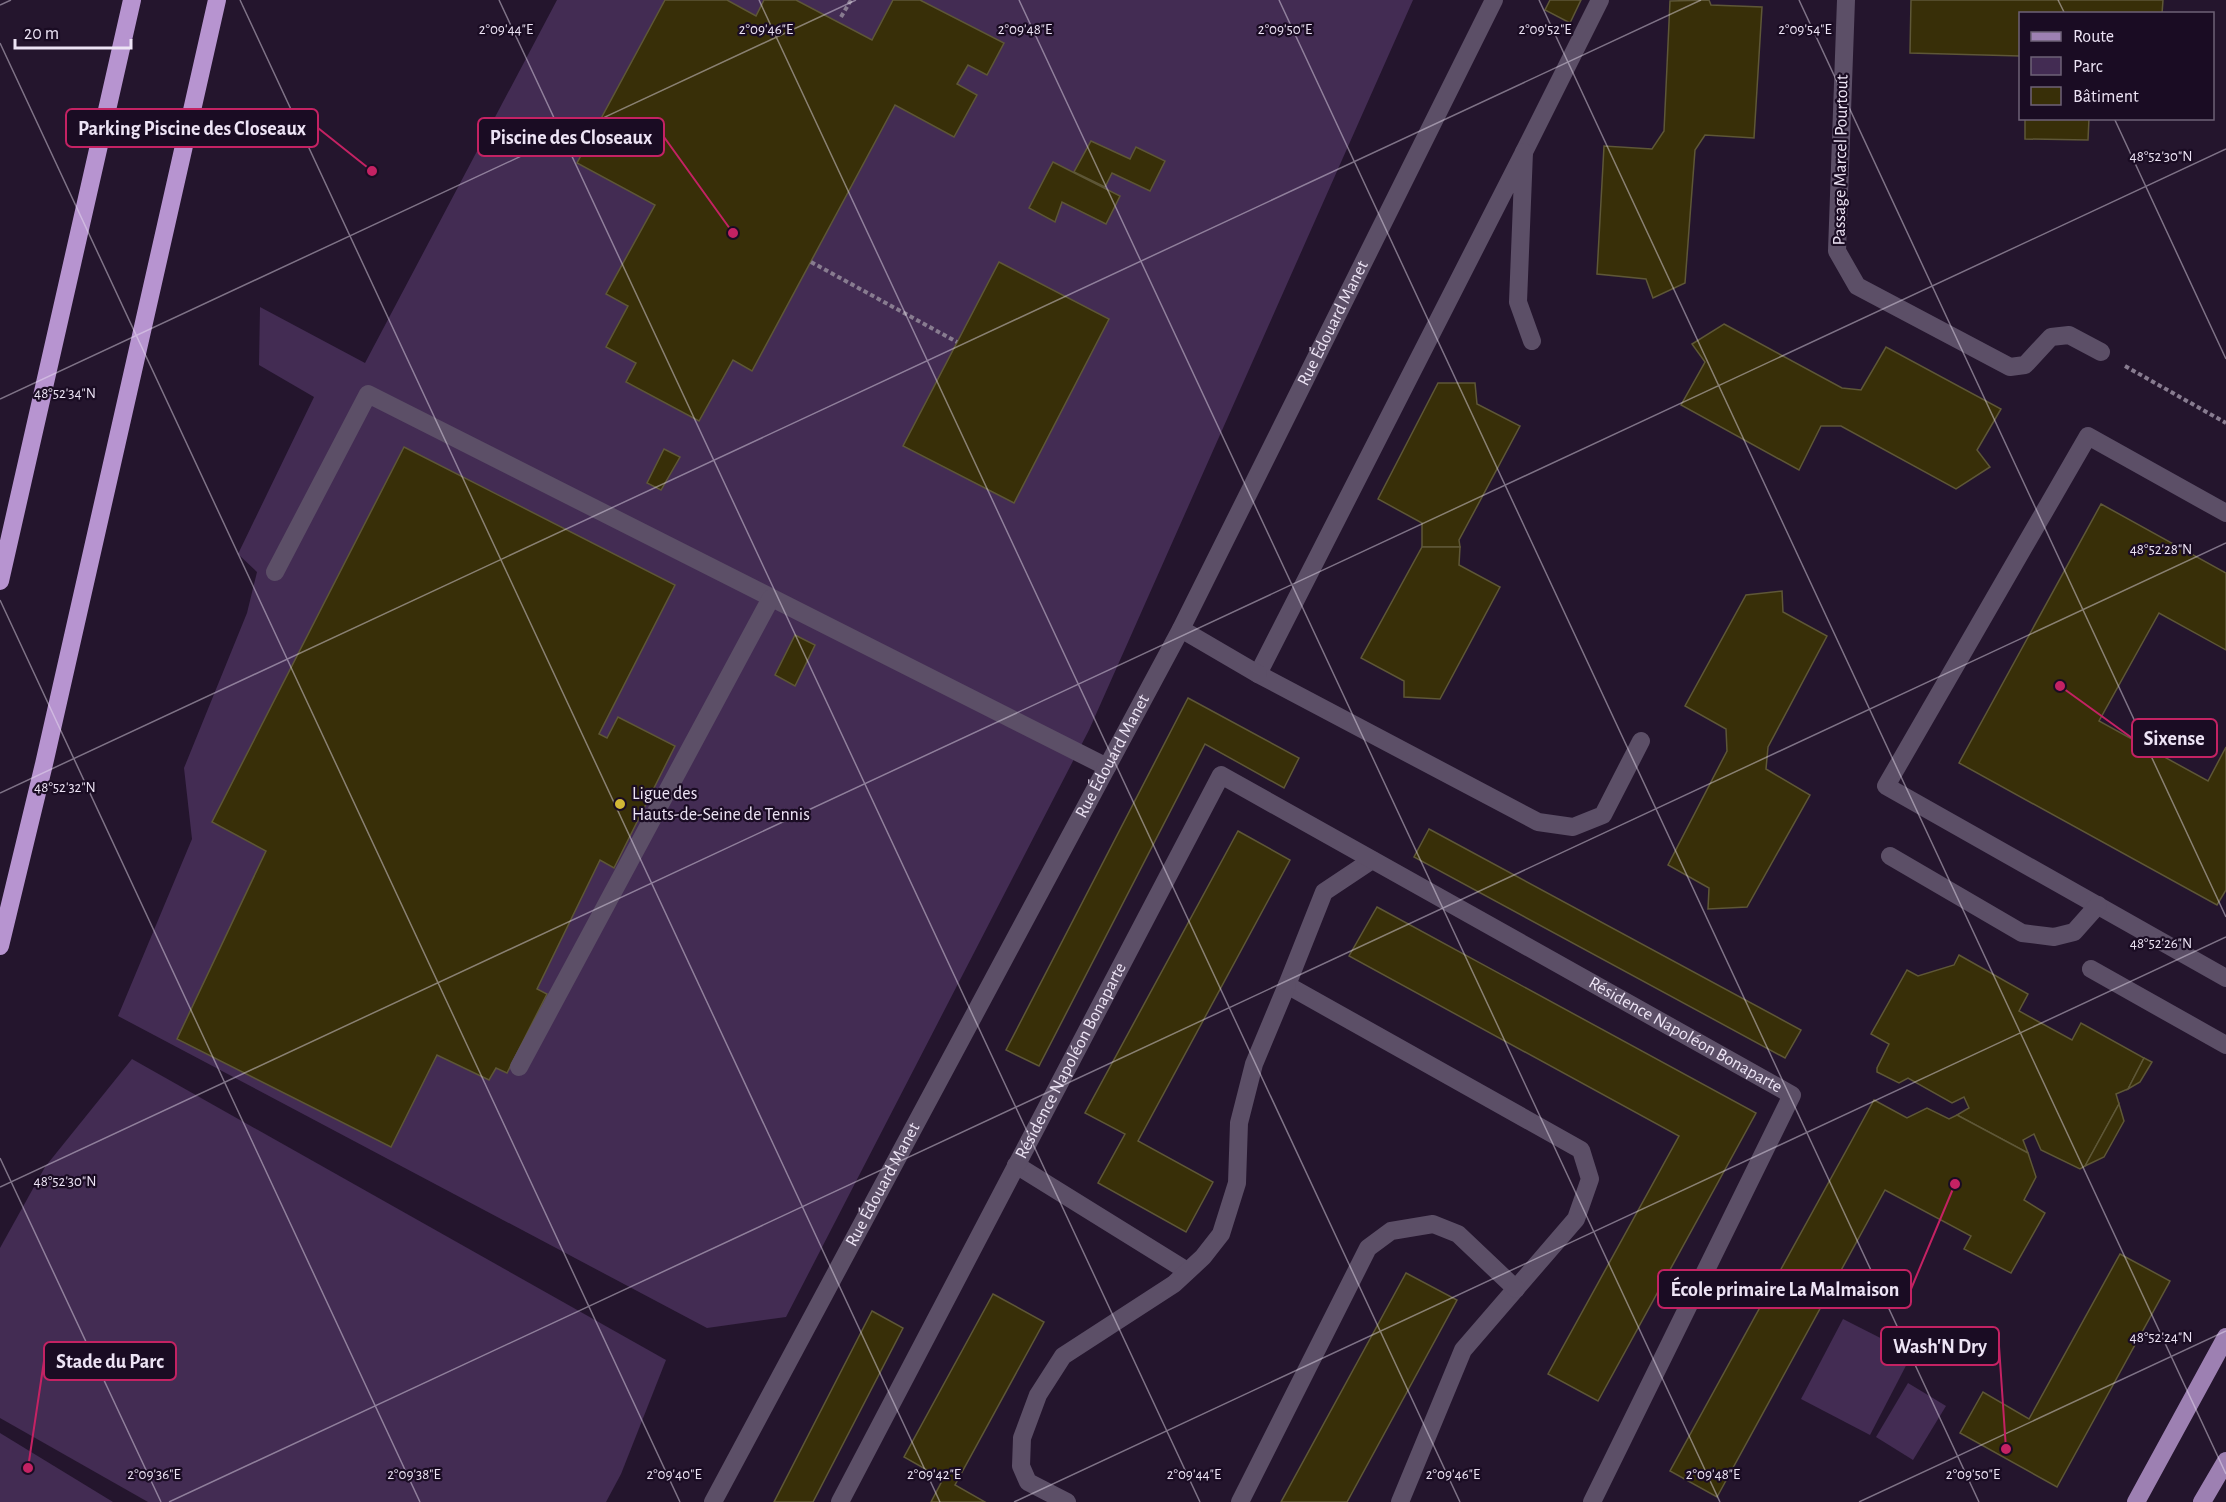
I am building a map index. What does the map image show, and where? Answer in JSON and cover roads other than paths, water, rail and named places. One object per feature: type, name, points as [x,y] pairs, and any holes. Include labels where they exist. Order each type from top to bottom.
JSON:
[{"type":"highway","points":[[0,581],[132,0]]},
{"type":"highway","points":[[0,946],[44,764],[217,0]]},
{"type":"main road","points":[[2136,1502],[2226,1337]]},
{"type":"main road","points":[[2202,1502],[2226,1461]]},
{"type":"street","name":"Rue Édouard Manet","points":[[713,1502],[1181,629],[1494,0]]},
{"type":"street","points":[[1258,674],[1600,0]]},
{"type":"street","name":"Passage Marcel Pourtout","points":[[1846,0],[1837,251],[1857,286],[2010,367],[2025,365],[2051,337],[2069,335],[2101,352]]},
{"type":"street","points":[[1524,152],[1518,302],[1532,341]]},
{"type":"street","points":[[274,572],[368,394],[1107,766]]},
{"type":"street","points":[[2226,513],[2088,436],[1886,786],[2226,978]]},
{"type":"street","points":[[519,1067],[771,598]]},
{"type":"street","points":[[1181,629],[1258,674],[1538,822],[1573,827],[1603,815],[1641,741]]},
{"type":"street","name":"Résidence Napoléon Bonaparte","points":[[840,1502],[1221,775],[1792,1095],[1592,1502]]},
{"type":"street","points":[[1890,856],[2022,933],[2054,937],[2074,932],[2098,905]]},
{"type":"street","points":[[1067,1502],[1028,1482],[1021,1466],[1022,1438],[1038,1395],[1064,1356],[1174,1284],[1203,1257],[1221,1234],[1237,1183],[1239,1123],[1254,1064],[1324,892],[1372,860]]},
{"type":"street","points":[[2091,969],[2226,1045]]},
{"type":"street","points":[[1287,985],[1581,1150],[1590,1179],[1576,1219],[1463,1350],[1400,1502]]},
{"type":"street","points":[[1016,1166],[1187,1272]]},
{"type":"street","points":[[1240,1502],[1368,1248],[1391,1231],[1433,1224],[1458,1234],[1516,1289]]},
{"type":"place","name":"Parking Piscine des Closeaux","points":[[372,171]]},
{"type":"place","name":"Piscine des Closeaux","points":[[733,233]]},
{"type":"place","name":"Sixense","points":[[2060,686]]},
{"type":"place","name":"Ligue des Hauts-de-Seine de Tennis","points":[[620,804]]},
{"type":"place","name":"École primaire La Malmaison","points":[[1955,1184]]},
{"type":"place","name":"Wash'N Dry","points":[[2006,1449]]},
{"type":"place","name":"Stade du Parc","points":[[28,1468]]}]
